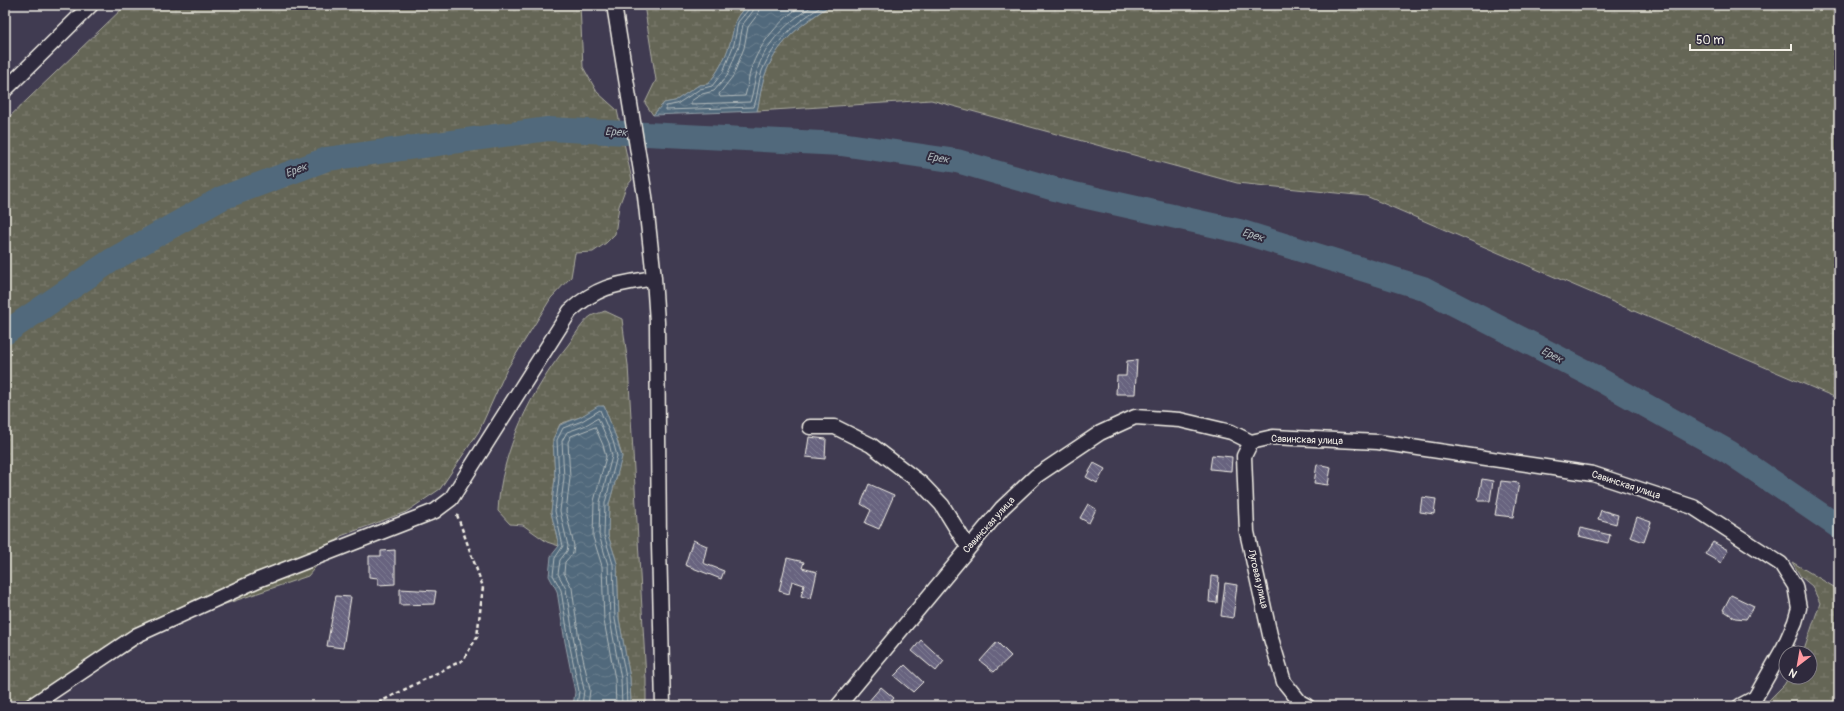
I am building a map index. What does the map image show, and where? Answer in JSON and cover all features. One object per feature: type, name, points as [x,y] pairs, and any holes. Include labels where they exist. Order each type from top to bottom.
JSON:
[{"type":"street","points":[[5,90],[91,5]]},
{"type":"street","points":[[614,5],[645,196],[654,278],[657,322],[659,544],[663,706]]},
{"type":"street","points":[[31,706],[137,635],[258,580],[435,511],[451,499],[570,311],[580,302],[610,285],[654,278]]},
{"type":"street","name":"Савинская улица","points":[[838,706],[968,547],[1002,508],[1036,476],[1100,433],[1135,417],[1187,422],[1231,432],[1251,442],[1273,437],[1378,442],[1593,474],[1693,507],[1782,564],[1795,586],[1799,608],[1795,622],[1784,647],[1755,698],[1740,706]]},
{"type":"street","points":[[810,427],[835,427],[872,445],[922,484],[942,505],[968,547]]},
{"type":"street","name":"Луговая улица","points":[[1251,442],[1244,456],[1247,532],[1270,635],[1284,682],[1300,702],[1307,706]]},
{"type":"path","points":[[372,706],[463,660],[477,637],[483,587],[451,499]]},
{"type":"green space","points":[[126,5],[580,5],[583,67],[597,92],[617,110],[632,180],[626,187],[619,206],[615,234],[606,243],[593,252],[575,253],[571,277],[551,298],[507,369],[479,431],[440,489],[406,512],[341,536],[308,576],[190,616],[159,631],[42,706],[5,706],[5,121]]},
{"type":"green space","points":[[644,5],[747,5],[738,15],[730,44],[715,75],[708,84],[699,85],[675,101],[664,103],[653,115],[645,103],[656,80]]},
{"type":"green space","points":[[831,5],[1839,5],[1839,399],[1366,196],[1237,183],[931,100],[757,111],[764,77],[771,61],[785,41],[793,33]]},
{"type":"green space","points":[[605,311],[622,319],[628,365],[646,679],[646,706],[631,706],[630,678],[619,619],[617,563],[608,535],[609,504],[622,456],[604,406],[598,407],[580,417],[560,424],[553,439],[555,478],[551,512],[559,546],[547,542],[523,525],[510,524],[498,511],[500,489],[505,466],[520,423],[530,402],[554,363],[582,325],[591,316]]},
{"type":"green space","points":[[1792,562],[1839,590],[1839,706],[1746,706],[1758,699],[1768,701],[1784,685],[1818,685],[1818,645],[1806,645],[1820,603],[1812,586],[1801,577]]},
{"type":"water","points":[[747,5],[831,5],[793,33],[785,41],[771,61],[764,77],[757,111],[653,115],[664,103],[675,101],[699,85],[708,84],[718,70],[726,54],[736,19]]},
{"type":"water","points":[[598,406],[604,406],[622,457],[609,504],[608,535],[617,563],[619,619],[630,678],[631,706],[573,706],[575,692],[557,591],[549,576],[551,556],[559,546],[551,512],[555,478],[553,439],[560,425],[580,417]]},
{"type":"building","points":[[1137,360],[1135,394],[1116,394],[1117,376],[1126,376],[1127,361]]},
{"type":"building","points":[[809,437],[826,439],[825,459],[806,457]]},
{"type":"building","points":[[1212,455],[1232,457],[1231,471],[1210,469]]},
{"type":"building","points":[[1094,463],[1105,469],[1097,483],[1086,477]]},
{"type":"building","points":[[1317,464],[1331,467],[1328,485],[1314,483]]},
{"type":"building","points":[[1482,479],[1493,481],[1490,501],[1478,501]]},
{"type":"building","points":[[1501,481],[1519,483],[1513,517],[1495,515]]},
{"type":"building","points":[[869,484],[894,495],[879,529],[865,523],[871,510],[861,504]]},
{"type":"building","points":[[1422,497],[1436,499],[1434,514],[1420,512]]},
{"type":"building","points":[[1088,504],[1096,509],[1089,523],[1080,518]]},
{"type":"building","points":[[1601,510],[1618,515],[1616,524],[1598,519]]},
{"type":"building","points":[[1637,517],[1651,522],[1644,542],[1630,537]]},
{"type":"building","points":[[1581,528],[1610,535],[1608,543],[1579,536]]},
{"type":"building","points":[[693,540],[707,546],[703,563],[724,571],[721,579],[685,565]]},
{"type":"building","points":[[1713,542],[1728,550],[1721,563],[1705,554]]},
{"type":"building","points":[[395,550],[395,584],[378,585],[378,578],[369,577],[369,556],[381,556],[381,551]]},
{"type":"building","points":[[787,558],[804,562],[802,568],[817,572],[811,599],[801,596],[804,585],[792,581],[789,594],[779,591]]},
{"type":"building","points":[[1211,576],[1219,577],[1217,603],[1209,602]]},
{"type":"building","points":[[1225,583],[1237,585],[1233,618],[1221,616]]},
{"type":"building","points":[[400,589],[436,591],[434,604],[400,605]]},
{"type":"building","points":[[1731,595],[1754,606],[1746,619],[1735,618],[1723,610]]},
{"type":"building","points":[[336,596],[351,597],[343,648],[327,646]]},
{"type":"building","points":[[921,640],[944,661],[936,671],[912,651]]},
{"type":"building","points":[[997,642],[1011,656],[994,672],[980,661]]},
{"type":"building","points":[[905,665],[923,682],[913,692],[894,676]]},
{"type":"building","points":[[881,687],[894,698],[889,704],[891,706],[872,706],[867,703]]},
{"type":"waterway","name":"Ерек","points":[[5,333],[112,260],[222,198],[327,159],[548,129],[841,144],[957,161],[1065,192],[1239,231],[1423,288],[1586,372],[1729,452],[1839,527]]}]
